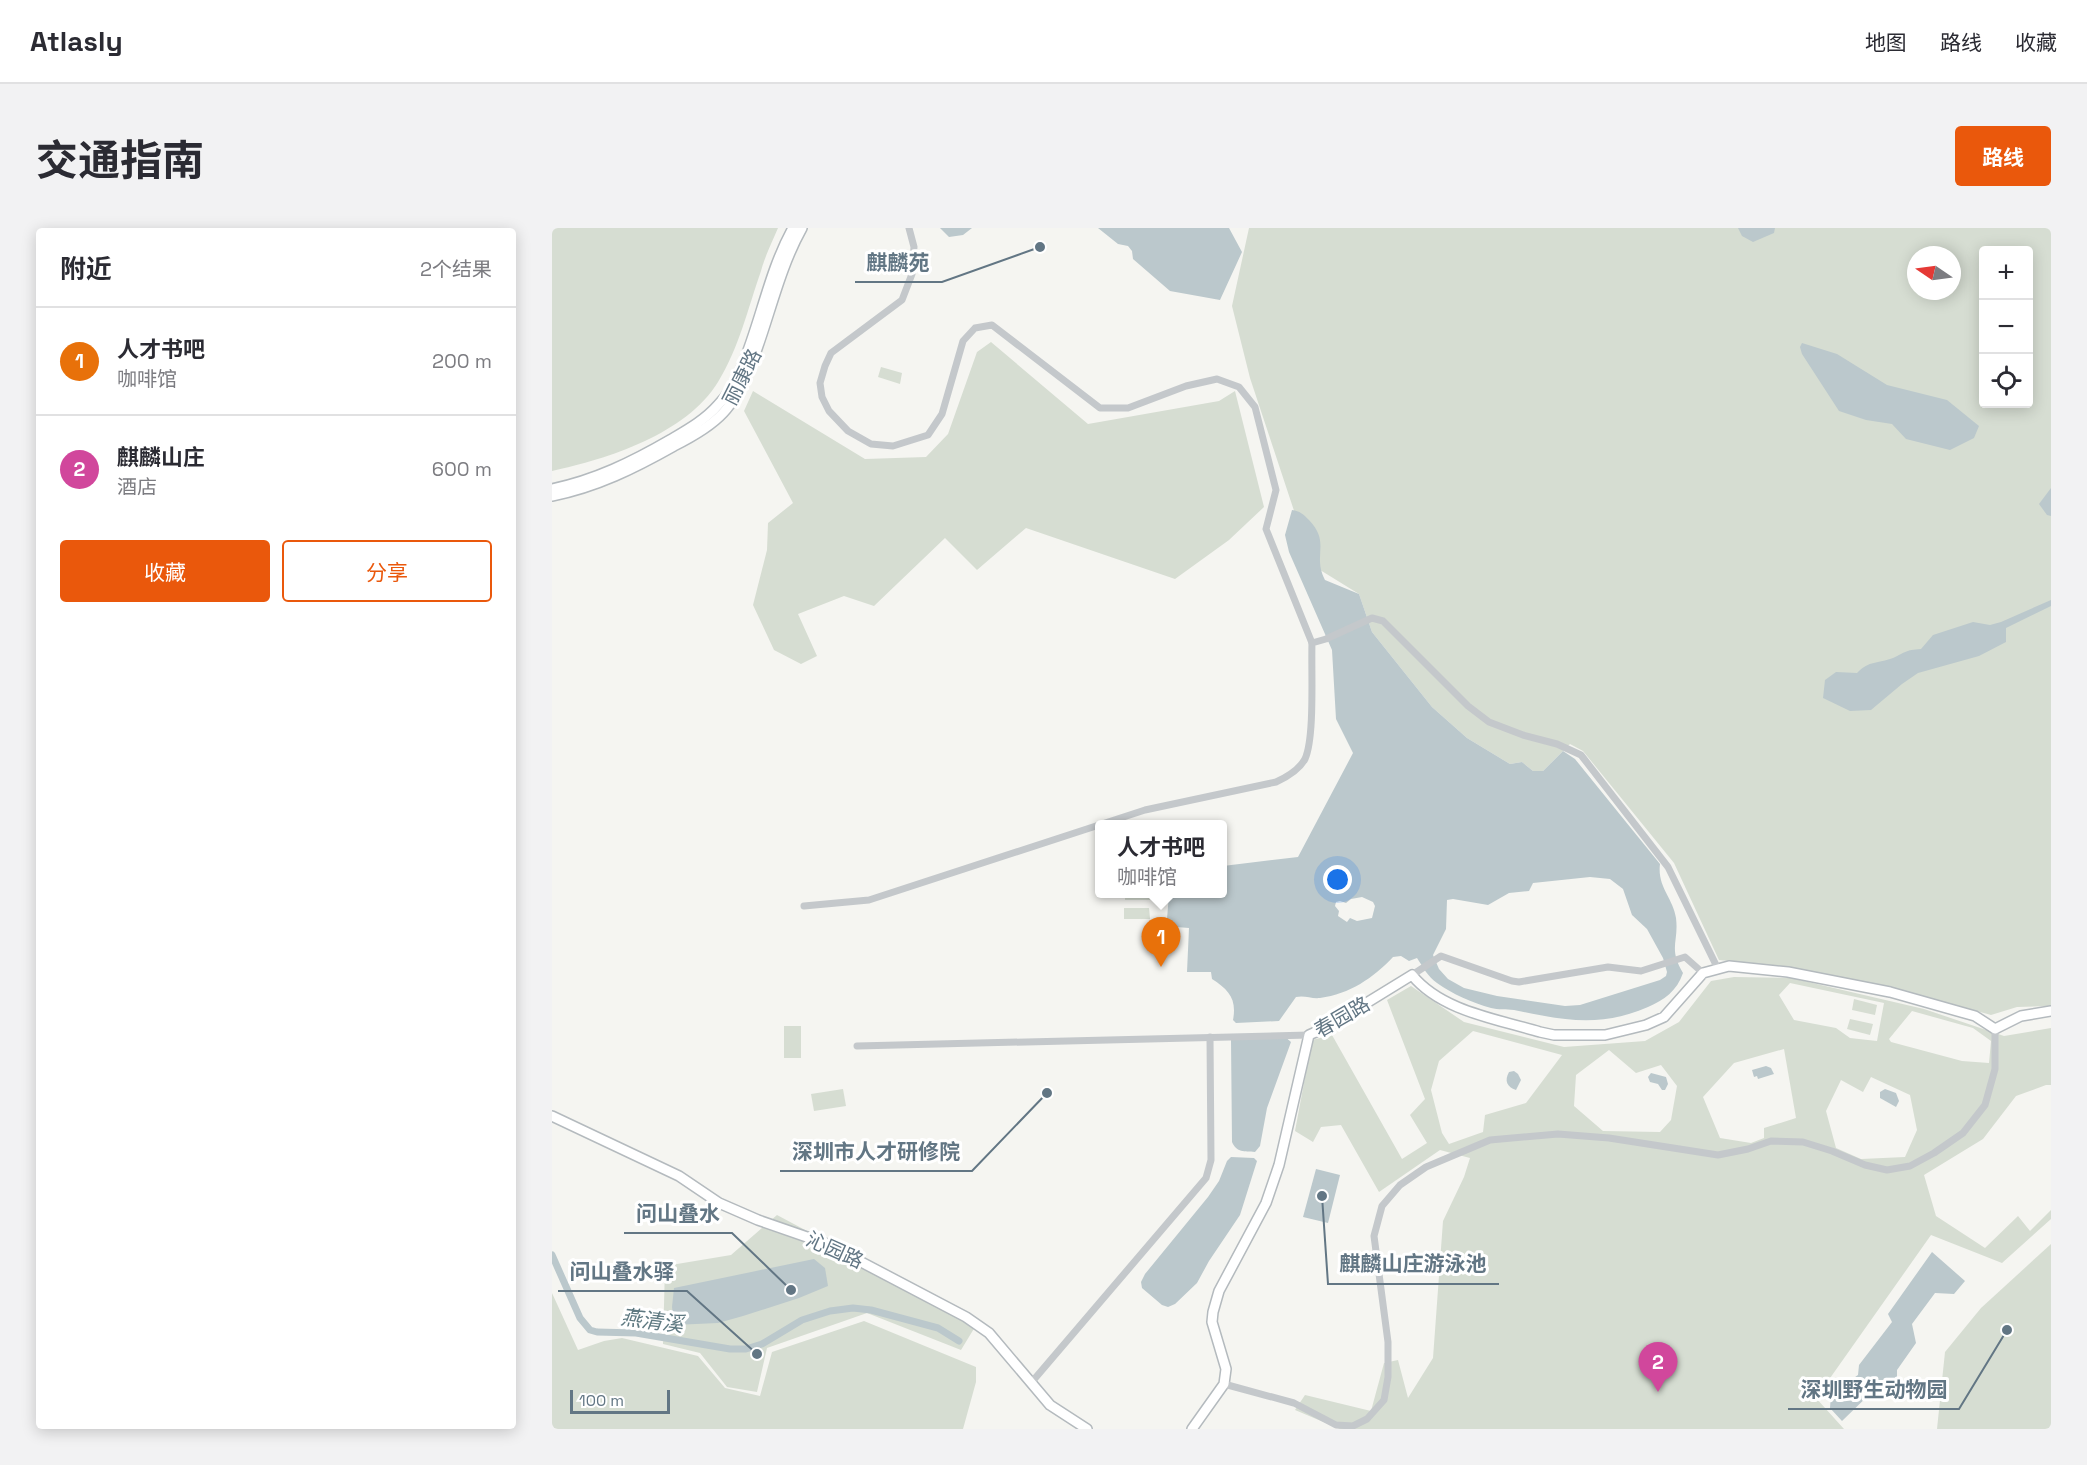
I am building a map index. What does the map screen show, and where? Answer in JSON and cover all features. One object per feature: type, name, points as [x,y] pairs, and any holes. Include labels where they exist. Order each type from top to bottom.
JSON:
[{"type":"street","name":"丽康路","points":[[552,489],[603,475],[632,461],[690,428],[718,406],[730,390],[741,367],[780,257],[793,228]]},
{"type":"street","name":"丽康路","points":[[552,496],[589,487],[633,469],[694,435],[723,413],[737,394],[750,365],[787,259],[802,228]]},
{"type":"street","points":[[909,228],[914,247],[912,274],[902,300],[831,353],[820,383],[822,396],[829,411],[848,431],[871,444],[893,446],[928,435],[942,414],[963,341],[975,328],[992,325],[1100,408],[1128,408],[1186,386],[1216,380],[1239,387],[1255,407],[1276,490],[1266,529],[1312,643],[1311,729],[1304,760],[1291,775],[1276,782],[1144,810],[1113,820]]},
{"type":"street","points":[[1312,643],[1372,618],[1383,621],[1468,706],[1490,722],[1522,735],[1557,744],[1581,755],[1668,867],[1718,969]]},
{"type":"street","points":[[804,906],[869,900],[1095,826]]},
{"type":"street","points":[[1704,974],[1685,957],[1641,971],[1608,967],[1512,981],[1441,956],[1412,975],[1420,984],[1447,1004],[1554,1035],[1605,1035],[1646,1025],[1664,1017],[1704,974],[1729,966],[1788,972],[1890,992],[1975,1016],[1995,1029]]},
{"type":"street","name":"春园路","points":[[1224,1384],[1226,1369],[1212,1322],[1213,1312],[1219,1290],[1266,1203],[1279,1166],[1309,1035],[1329,1026],[1412,975]]},
{"type":"street","points":[[1995,1029],[2021,1016],[2051,1011]]},
{"type":"street","points":[[1192,1429],[1224,1384],[1294,1403],[1336,1425],[1353,1426],[1367,1419],[1384,1400],[1388,1377],[1388,1342],[1374,1236],[1382,1206],[1400,1185],[1426,1167],[1490,1140],[1558,1134],[1609,1138],[1718,1155],[1748,1149],[1771,1141],[1803,1142],[1865,1165],[1887,1170],[1910,1166],[1963,1133],[1985,1105],[1995,1069],[1995,1029]]},
{"type":"street","points":[[857,1046],[1309,1035]]},
{"type":"street","points":[[1031,1383],[1206,1178],[1211,1160],[1210,1037]]},
{"type":"street","name":"沁园路","points":[[552,1116],[679,1176],[719,1203],[758,1220],[827,1244],[966,1317],[990,1333],[1050,1405],[1087,1429]]},
{"type":"shaded area","points":[[552,228],[778,228],[732,356],[718,382],[704,400],[666,430],[644,441],[597,459],[552,471]]},
{"type":"shaded area","points":[[940,228],[972,228],[963,235],[949,237]]},
{"type":"shaded area","points":[[1098,228],[1229,228],[1242,252],[1220,300],[1170,291],[1133,259],[1132,251],[1128,246],[1118,244]]},
{"type":"shaded area","points":[[1249,228],[2051,228],[2051,1006],[2017,1007],[1991,1015],[1891,987],[1790,967],[1719,960],[1674,863],[1583,751],[1570,744],[1543,771],[1533,771],[1522,762],[1510,764],[1467,738],[1432,707],[1372,632],[1359,594],[1312,565],[1250,378],[1232,306]]},
{"type":"shaded area","points":[[1738,228],[1775,228],[1774,233],[1753,242],[1742,236]]},
{"type":"shaded area","points":[[991,342],[1088,424],[1219,401],[1235,391],[1264,507],[1229,540],[1175,579],[1026,528],[977,570],[945,538],[874,606],[844,596],[798,614],[817,656],[801,664],[774,650],[753,605],[767,550],[768,523],[793,503],[744,411],[753,391],[865,459],[926,457],[948,434],[977,352]]},
{"type":"shaded area","points":[[1802,343],[1837,354],[1887,385],[1947,400],[1979,426],[1974,438],[1950,450],[1906,439],[1892,424],[1866,420],[1839,411],[1802,354],[1800,347]]},
{"type":"shaded area","points":[[881,367],[902,373],[900,384],[878,377]]},
{"type":"shaded area","points":[[2051,488],[2051,516],[2047,515],[2039,504]]},
{"type":"shaded area","points":[[1292,510],[1301,513],[1309,520],[1319,536],[1321,571],[1325,580],[1359,594],[1372,632],[1432,707],[1467,738],[1510,764],[1522,762],[1533,771],[1543,771],[1563,751],[1575,759],[1660,864],[1663,886],[1676,918],[1675,951],[1683,973],[1669,994],[1648,1007],[1614,1018],[1581,1020],[1548,1017],[1514,1010],[1494,1009],[1470,1001],[1434,981],[1417,958],[1409,961],[1401,956],[1393,957],[1369,978],[1341,993],[1320,998],[1296,997],[1279,1021],[1236,1023],[1233,1020],[1233,1001],[1227,991],[1212,979],[1211,972],[1187,972],[1189,928],[1176,927],[1167,919],[1169,898],[1227,898],[1227,866],[1298,857],[1353,753],[1336,719],[1332,650],[1289,552],[1285,535]],"holes":[[[1590,877],[1610,879],[1623,889],[1632,915],[1647,929],[1663,958],[1667,972],[1666,976],[1660,980],[1580,1005],[1565,1006],[1497,996],[1464,988],[1448,979],[1439,969],[1433,955],[1446,929],[1447,900],[1488,905],[1509,893],[1529,891],[1533,883]],[[1362,897],[1373,902],[1375,906],[1372,918],[1357,921],[1350,918],[1347,922],[1338,916],[1339,911],[1335,906],[1336,902],[1346,903],[1351,899]]]},
{"type":"shaded area","points":[[2051,600],[2051,606],[2006,628],[2006,642],[1979,656],[1918,673],[1871,710],[1850,711],[1823,698],[1825,680],[1836,672],[1857,673],[1870,664],[1921,649],[1933,635],[1973,622],[1990,625],[2001,622]]},
{"type":"shaded area","points":[[1125,898],[1150,898],[1150,900],[1125,900]]},
{"type":"shaded area","points":[[1124,908],[1149,908],[1150,919],[1124,919]]},
{"type":"shaded area","points":[[1734,977],[1791,978],[1924,1009],[2004,1036],[2051,1028],[2051,1085],[2016,1096],[1983,1139],[1924,1175],[1936,1216],[1985,1248],[2018,1216],[2030,1231],[2051,1210],[2051,1219],[2002,1263],[1931,1235],[1816,1398],[1844,1429],[1340,1429],[1295,1410],[1305,1395],[1371,1411],[1384,1363],[1398,1360],[1408,1398],[1433,1358],[1443,1221],[1464,1177],[1470,1158],[1440,1150],[1379,1192],[1341,1125],[1321,1127],[1313,1142],[1295,1131],[1312,1040],[1332,1035],[1402,1159],[1427,1143],[1410,1115],[1425,1099],[1387,1000],[1411,986],[1464,1022],[1564,1047],[1645,1041],[1679,1022],[1711,981]],"holes":[[[1790,983],[1884,1003],[1877,1041],[1850,1038],[1836,1028],[1794,1020],[1779,995]],[[1912,1011],[1973,1028],[1991,1041],[1989,1063],[1962,1061],[1891,1042],[1889,1039]],[[1473,1031],[1562,1055],[1526,1103],[1485,1115],[1483,1132],[1449,1144],[1442,1133],[1431,1090],[1439,1061]],[[1784,1049],[1796,1118],[1764,1128],[1764,1138],[1751,1143],[1720,1138],[1703,1097],[1734,1063]],[[1609,1050],[1636,1073],[1661,1065],[1677,1086],[1671,1120],[1660,1132],[1603,1131],[1574,1106],[1576,1075]],[[1871,1077],[1910,1095],[1917,1130],[1905,1157],[1861,1159],[1836,1148],[1826,1111],[1841,1080],[1863,1092]]]},
{"type":"shaded area","points":[[1854,999],[1877,1005],[1875,1015],[1852,1010]]},
{"type":"shaded area","points":[[1850,1019],[1873,1024],[1870,1035],[1847,1029]]},
{"type":"shaded area","points":[[784,1026],[801,1026],[801,1058],[784,1058]]},
{"type":"shaded area","points":[[1283,1035],[1291,1042],[1267,1108],[1260,1146],[1255,1152],[1241,1151],[1232,1142],[1231,1040],[1239,1036]]},
{"type":"shaded area","points":[[1766,1066],[1771,1068],[1774,1074],[1758,1079],[1757,1076],[1754,1077],[1752,1070]]},
{"type":"shaded area","points":[[1514,1071],[1521,1080],[1516,1090],[1510,1087],[1507,1081],[1509,1072]]},
{"type":"shaded area","points":[[1651,1073],[1666,1077],[1668,1084],[1665,1090],[1662,1090],[1658,1084],[1650,1082],[1648,1077]]},
{"type":"shaded area","points":[[843,1089],[846,1106],[814,1111],[811,1094]]},
{"type":"shaded area","points":[[1885,1089],[1896,1093],[1899,1101],[1896,1107],[1880,1098],[1880,1092]]},
{"type":"shaded area","points":[[1231,1157],[1254,1158],[1257,1161],[1240,1215],[1197,1283],[1175,1304],[1168,1307],[1162,1305],[1142,1288],[1141,1282],[1145,1274],[1208,1197]]},
{"type":"shaded area","points":[[1316,1169],[1340,1175],[1328,1223],[1303,1217]]},
{"type":"shaded area","points":[[777,1215],[978,1322],[961,1350],[867,1313],[767,1348],[757,1392],[727,1387],[700,1353],[663,1344],[665,1266],[731,1255]]},
{"type":"shaded area","points":[[2051,1244],[2051,1429],[1937,1429],[1945,1352],[1981,1308]]},
{"type":"shaded area","points":[[1932,1252],[1965,1281],[1954,1294],[1935,1293],[1912,1324],[1916,1343],[1897,1370],[1897,1382],[1875,1389],[1842,1421],[1830,1408],[1831,1394],[1858,1375],[1859,1365],[1892,1322],[1888,1314]]},
{"type":"shaded area","points":[[814,1259],[825,1268],[828,1286],[799,1298],[718,1323],[674,1325],[672,1307],[674,1288]]},
{"type":"shaded area","points":[[552,1293],[578,1350],[604,1341],[622,1338],[698,1356],[725,1388],[760,1396],[772,1352],[864,1321],[976,1367],[976,1382],[963,1429],[552,1429]]},
{"type":"waterway","name":"燕清溪","points":[[552,1255],[580,1318],[590,1330],[597,1332],[636,1333],[730,1349],[746,1349],[762,1344],[802,1320],[830,1311],[853,1308],[871,1310],[938,1328],[959,1341]]},
{"type":"place","name":"麒麟苑","points":[[1040,247]]},
{"type":"place","name":"人才书吧","points":[[1161,967]]},
{"type":"place","name":"深圳市人才研修院","points":[[1047,1093]]},
{"type":"place","name":"麒麟山庄游泳池","points":[[1322,1196]]},
{"type":"place","name":"问山叠水","points":[[791,1290]]},
{"type":"place","name":"深圳野生动物园","points":[[2007,1330]]},
{"type":"place","name":"问山叠水驿","points":[[757,1354]]},
{"type":"place","name":"麒麟山庄","points":[[1658,1392]]}]
